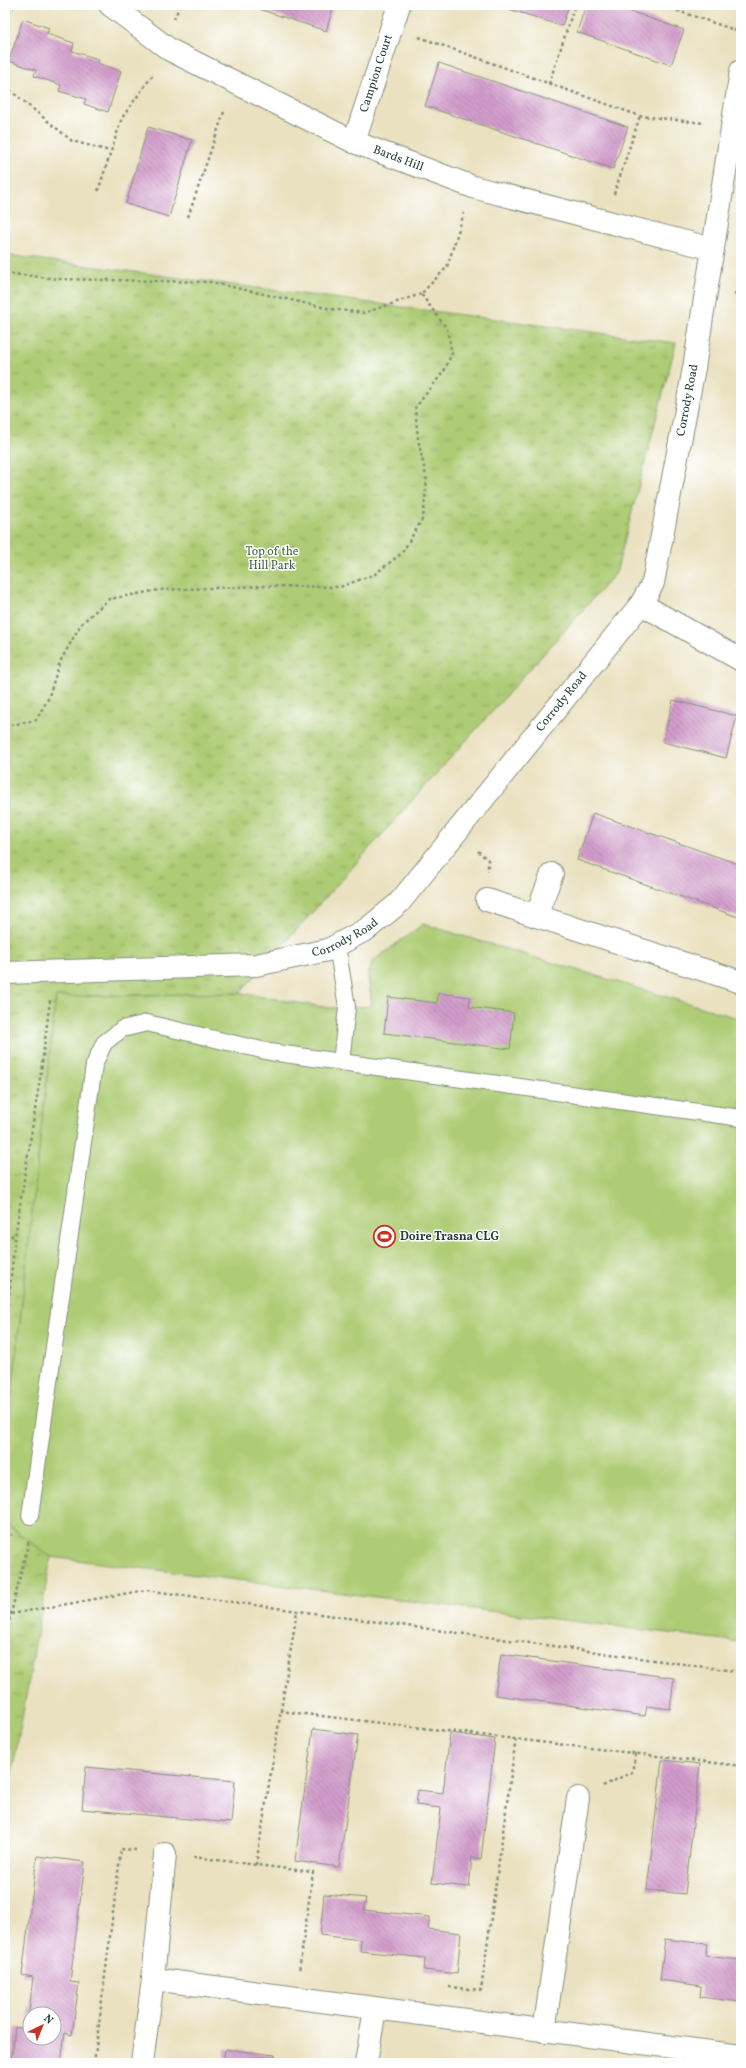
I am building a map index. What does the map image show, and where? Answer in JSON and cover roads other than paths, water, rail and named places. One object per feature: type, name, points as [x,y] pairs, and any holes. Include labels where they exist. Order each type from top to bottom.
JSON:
[{"type":"street","name":"Bards Hill","points":[[110,5],[170,50],[354,142],[473,188],[713,249]]},
{"type":"street","name":"Campion Court","points":[[354,142],[399,5]]},
{"type":"street","name":"Corrody Road","points":[[5,973],[256,965],[328,950],[367,930],[399,904],[457,833],[641,604],[653,582],[694,368],[741,71]]},
{"type":"street","points":[[641,604],[741,660]]},
{"type":"street","points":[[536,916],[552,874]]},
{"type":"street","points":[[487,900],[741,982]]},
{"type":"street","points":[[544,2031],[578,1798]]},
{"type":"street","points":[[142,2063],[153,1979],[165,1854]]},
{"type":"street","points":[[153,1979],[544,2031],[700,2057],[741,2056]]},
{"type":"street","points":[[366,2063],[375,2009]]},
{"type":"lane","points":[[336,946],[347,1008],[340,1063]]},
{"type":"lane","points":[[30,1516],[94,1065],[104,1043],[122,1029],[147,1023],[270,1052],[741,1118]]},
{"type":"place","name":"Doire Trasna CLG","points":[[385,1237]]},
{"type":"park label","name":"Top of the Hill Park","points":[[272,559]]}]
